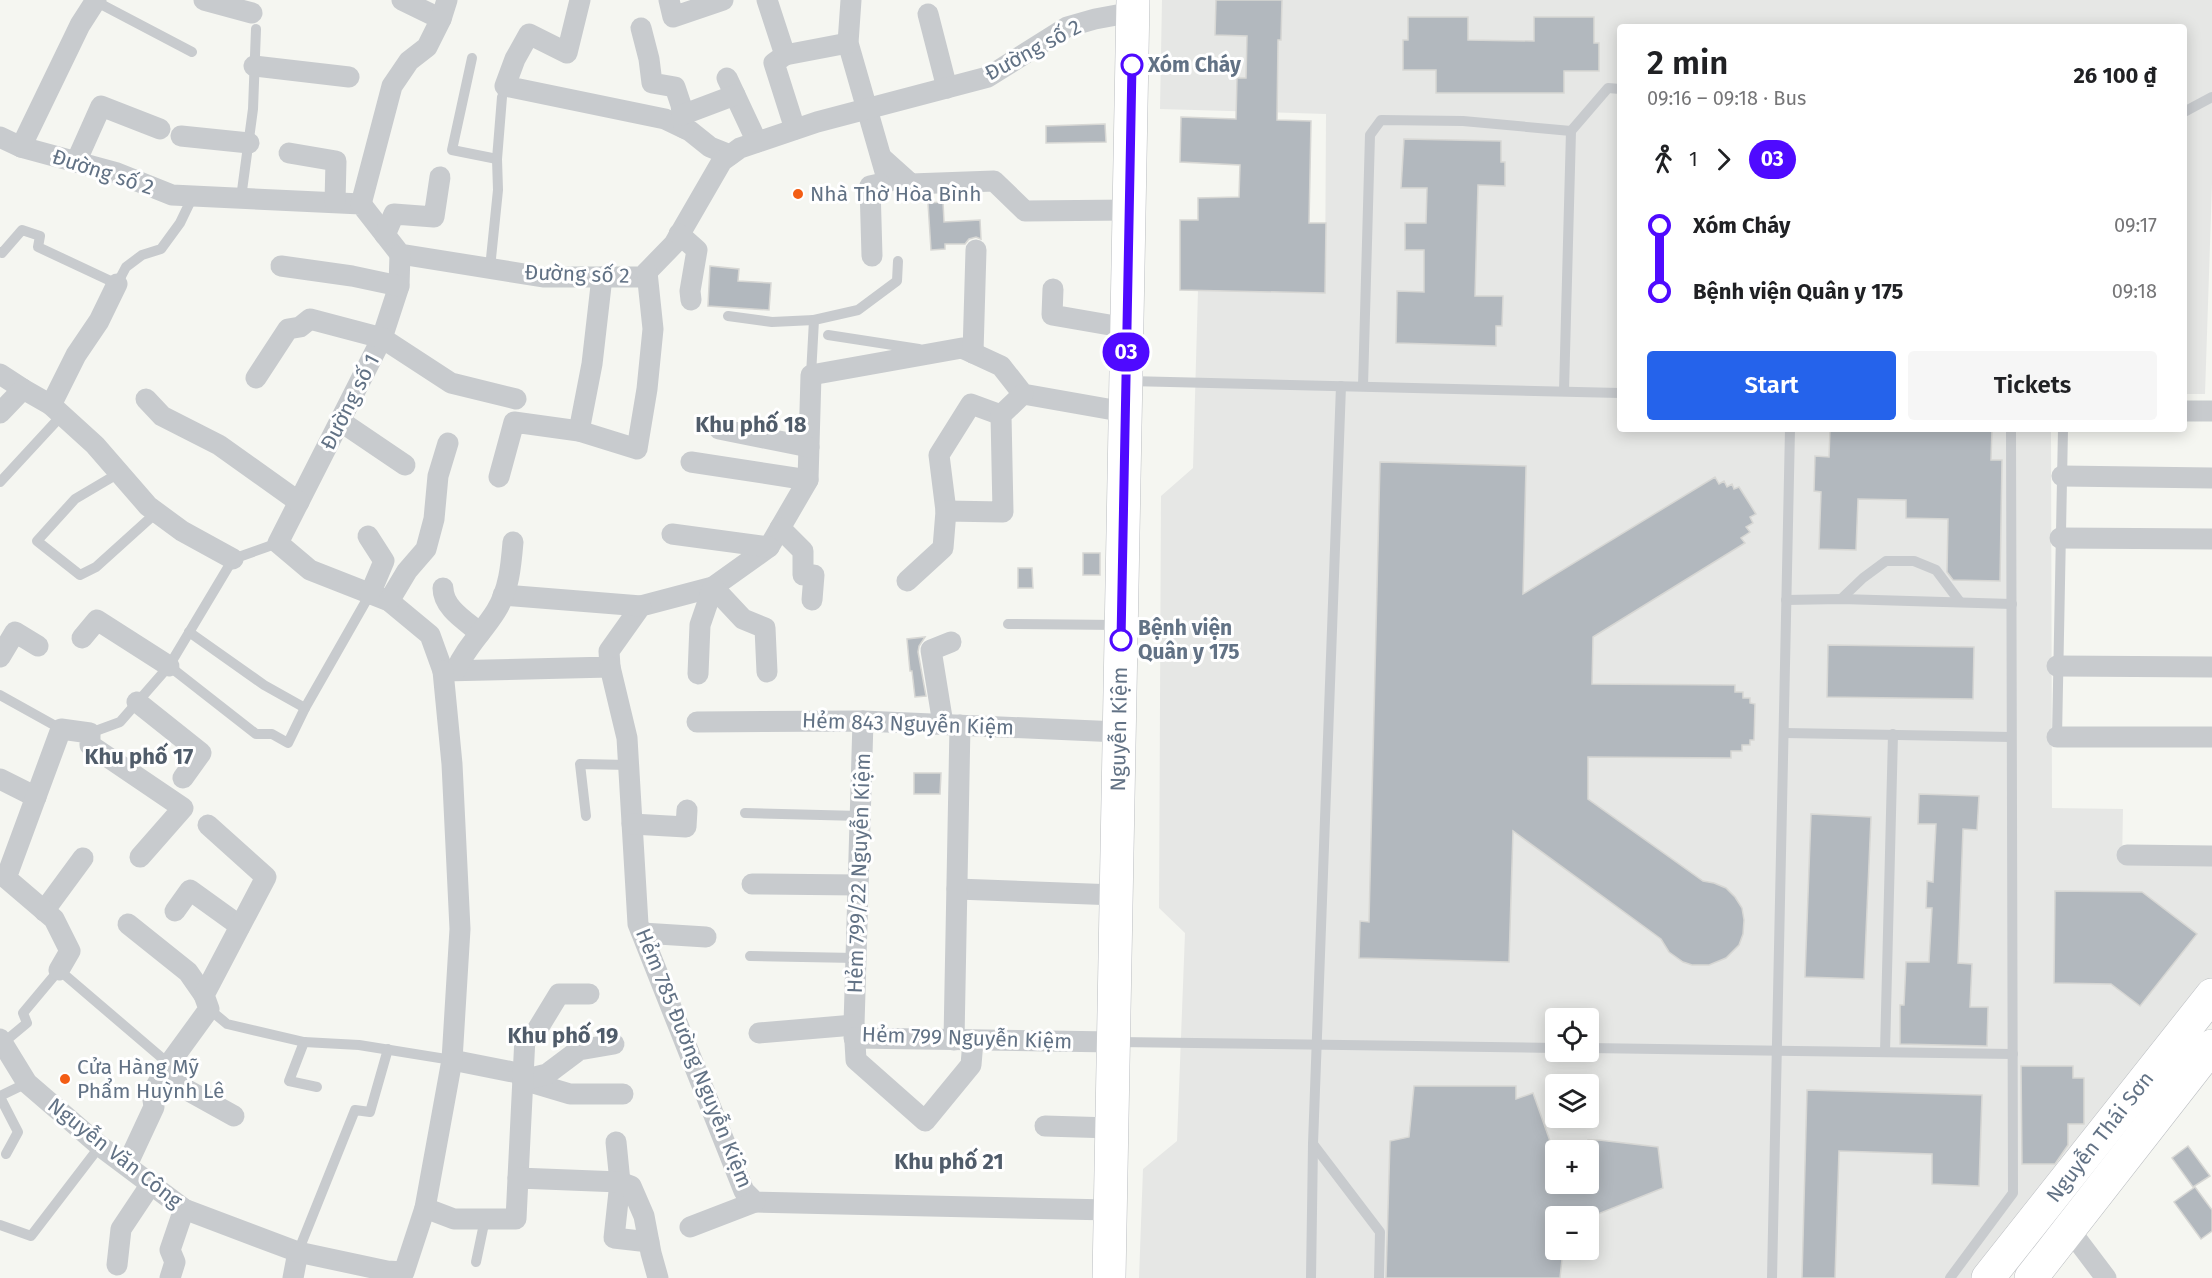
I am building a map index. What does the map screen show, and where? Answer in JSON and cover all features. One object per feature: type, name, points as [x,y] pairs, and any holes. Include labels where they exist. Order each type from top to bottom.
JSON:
[{"type":"main road","name":"Nguyễn Kiệm","points":[[1109,1278],[1133,6]]},
{"type":"main road","name":"Nguyễn Thái Sơn","points":[[1988,1278],[2212,995]]},
{"type":"main road","name":"Nguyễn Thái Sơn","points":[[2031,1278],[2212,1046]]},
{"type":"street","points":[[21,147],[94,0]]},
{"type":"street","points":[[204,0],[254,21]]},
{"type":"street","points":[[400,254],[361,204],[392,86],[409,61],[427,47],[444,9],[402,0]]},
{"type":"street","points":[[580,0],[567,53],[529,34],[515,59],[505,86],[683,122],[710,147],[730,155]]},
{"type":"street","points":[[669,0],[673,17],[723,0]]},
{"type":"street","points":[[767,0],[785,56]]},
{"type":"street","points":[[851,0],[848,43],[888,182],[870,186],[872,256]]},
{"type":"street","name":"Đường số 2","points":[[400,254],[543,277],[642,277],[674,244],[722,161],[740,148],[795,129],[988,77],[1067,27],[1133,6]]},
{"type":"street","points":[[928,14],[947,88]]},
{"type":"street","points":[[641,28],[652,83],[675,87],[683,122]]},
{"type":"street","points":[[795,129],[774,63],[785,56],[848,43]]},
{"type":"street","points":[[254,66],[348,77]]},
{"type":"street","points":[[683,122],[731,86],[757,142]]},
{"type":"street","points":[[76,162],[101,106],[160,129]]},
{"type":"street","points":[[181,136],[249,143]]},
{"type":"street","name":"Đường số 2","points":[[0,137],[21,147],[117,173],[172,195],[361,204]]},
{"type":"street","points":[[289,153],[336,161],[335,202]]},
{"type":"street","points":[[882,158],[911,184],[994,181],[1025,211],[1129,210]]},
{"type":"street","points":[[385,235],[394,214],[434,217],[440,177]]},
{"type":"street","points":[[680,234],[697,250],[690,291],[691,300]]},
{"type":"street","points":[[973,353],[976,250]]},
{"type":"street","name":"Đường số 1","points":[[278,543],[382,338],[399,286],[400,254]]},
{"type":"street","points":[[281,266],[352,276],[399,286]]},
{"type":"street","points":[[499,477],[514,422],[579,431],[637,449],[647,389],[652,329],[647,272]]},
{"type":"street","points":[[579,431],[592,364],[602,277]]},
{"type":"street","points":[[56,410],[76,355],[99,321],[117,284]]},
{"type":"street","points":[[1053,289],[1052,315],[1127,328]]},
{"type":"street","points":[[256,378],[288,329],[300,327],[310,319],[382,338],[451,383],[516,399]]},
{"type":"street","points":[[503,596],[641,606],[712,587],[769,547],[807,480],[811,375],[962,348],[1000,366],[1023,394]]},
{"type":"street","points":[[0,374],[56,410],[95,445],[148,506],[182,531],[233,559]]},
{"type":"street","points":[[0,413],[22,389]]},
{"type":"street","points":[[946,511],[1003,512],[1000,415],[1023,394],[1125,397]]},
{"type":"street","points":[[146,399],[162,416],[219,445],[299,502]]},
{"type":"street","points":[[907,581],[943,548],[946,511],[939,455],[971,404],[1000,415]]},
{"type":"street","points":[[2187,411],[2212,411]]},
{"type":"street","points":[[340,421],[405,465]]},
{"type":"street","points":[[719,429],[809,447]]},
{"type":"street","points":[[380,598],[426,549],[434,519],[438,476],[448,443]]},
{"type":"street","points":[[691,462],[807,480]]},
{"type":"street","points":[[2062,476],[2212,478]]},
{"type":"street","points":[[780,528],[803,551],[803,575],[814,575],[812,600]]},
{"type":"street","points":[[672,534],[769,547]]},
{"type":"street","points":[[368,536],[384,561],[380,598]]},
{"type":"street","points":[[2061,538],[2212,539]]},
{"type":"street","points":[[449,670],[497,610],[509,582],[513,542]]},
{"type":"street","points":[[278,543],[310,570],[380,598],[430,635],[449,670],[460,929],[452,1060],[425,1208],[405,1275]]},
{"type":"street","points":[[712,587],[744,619],[765,628],[767,672]]},
{"type":"street","points":[[698,674],[700,625],[712,587]]},
{"type":"street","points":[[443,588],[447,604],[480,633]]},
{"type":"street","points":[[449,670],[610,667],[609,651],[641,606]]},
{"type":"street","points":[[82,638],[97,621],[169,666]]},
{"type":"street","points":[[0,657],[15,632],[38,646]]},
{"type":"street","points":[[951,642],[931,650],[951,724],[963,1041]]},
{"type":"street","points":[[2057,666],[2212,667]]},
{"type":"street","name":"Hẻm 785 Đường Nguyễn Kiệm","points":[[610,667],[627,738],[638,924],[744,1191],[755,1202],[1110,1210]]},
{"type":"street","points":[[137,702],[201,753],[183,778]]},
{"type":"street","name":"Hẻm 843 Nguyễn Kiệm","points":[[697,722],[863,721],[1119,732]]},
{"type":"street","name":"Hẻm 799/22 Nguyễn Kiệm","points":[[863,721],[854,1032],[856,1060],[925,1121],[971,1065],[963,1041]]},
{"type":"street","points":[[59,970],[70,951],[54,919],[6,878],[7,851],[36,797],[61,729],[90,733],[90,745],[183,808],[140,857]]},
{"type":"street","points":[[2057,737],[2212,737]]},
{"type":"street","points":[[0,779],[36,797]]},
{"type":"street","points":[[632,824],[686,827],[687,810]]},
{"type":"street","points":[[127,1165],[154,1107],[152,1093],[206,1002],[240,926],[266,877],[208,825]]},
{"type":"street","points":[[2127,855],[2212,856]]},
{"type":"street","points":[[45,910],[83,858]]},
{"type":"street","points":[[752,884],[858,885]]},
{"type":"street","points":[[957,889],[1116,895]]},
{"type":"street","points":[[175,911],[190,890],[240,926]]},
{"type":"street","points":[[128,924],[188,972],[206,1002]]},
{"type":"street","points":[[642,933],[706,938]]},
{"type":"street","points":[[425,1208],[454,1219],[516,1219],[525,1037],[534,1035],[559,994],[589,994]]},
{"type":"street","name":"Hẻm 799 Nguyễn Kiệm","points":[[759,1034],[854,1032],[963,1041],[1113,1042]]},
{"type":"street","name":"Nguyễn Văn Công","points":[[1,1042],[27,1083],[100,1146],[184,1209],[298,1252],[405,1275]]},
{"type":"street","points":[[523,1080],[547,1074],[579,1050],[614,1044]]},
{"type":"street","points":[[452,1060],[518,1073],[523,1080],[570,1094],[623,1094]]},
{"type":"street","points":[[165,1070],[234,1116]]},
{"type":"street","points":[[1045,1126],[1112,1128]]},
{"type":"street","points":[[616,1142],[620,1182],[614,1238],[649,1242]]},
{"type":"street","points":[[518,1178],[620,1182],[631,1186],[644,1216],[658,1278]]},
{"type":"street","points":[[117,1265],[121,1229],[152,1184]]},
{"type":"street","points":[[690,1227],[755,1202]]},
{"type":"street","points":[[170,1278],[175,1262],[170,1250],[184,1209]]},
{"type":"street","points":[[2069,1229],[2106,1278]]},
{"type":"street","points":[[293,1278],[298,1252]]},
{"type":"lane","points":[[94,0],[192,52]]},
{"type":"lane","points":[[242,198],[249,143],[254,66],[254,21]]},
{"type":"lane","points":[[472,58],[452,150],[497,159]]},
{"type":"lane","points":[[1564,392],[1570,131],[1608,88],[1617,89]]},
{"type":"lane","points":[[490,268],[498,190],[497,159],[502,97]]},
{"type":"lane","points":[[2187,110],[2212,97]]},
{"type":"lane","points":[[1363,387],[1370,135],[1381,120],[1463,121],[1570,131]]},
{"type":"lane","points":[[0,252],[2,253],[22,230],[40,236],[38,247],[117,284],[126,267],[142,255],[161,249],[180,224],[193,196]]},
{"type":"lane","points":[[728,316],[772,322],[814,320],[858,310],[897,281],[898,261]]},
{"type":"lane","points":[[811,375],[814,320]]},
{"type":"lane","points":[[828,334],[937,352]]},
{"type":"lane","points":[[1311,1278],[1313,1144],[1341,386]]},
{"type":"lane","points":[[1125,397],[1341,386],[1617,393]]},
{"type":"lane","points":[[0,482],[56,410]]},
{"type":"lane","points":[[1772,1278],[1790,432]]},
{"type":"lane","points":[[1950,1278],[2013,1193],[2011,432]]},
{"type":"lane","points":[[2057,737],[2063,432]]},
{"type":"lane","points":[[119,472],[75,499],[37,541],[80,574],[96,567],[157,512]]},
{"type":"lane","points":[[90,733],[120,723],[169,666],[233,559],[278,543]]},
{"type":"lane","points":[[1841,599],[1863,578],[1886,561],[1914,561],[1936,570],[1960,602]]},
{"type":"lane","points":[[169,666],[256,734],[272,734],[288,742],[305,708],[380,598]]},
{"type":"lane","points":[[1786,600],[1841,599],[2012,604]]},
{"type":"lane","points":[[1008,624],[1121,625]]},
{"type":"lane","points":[[189,632],[264,685],[305,708]]},
{"type":"lane","points":[[0,695],[61,729]]},
{"type":"lane","points":[[1785,732],[2011,737]]},
{"type":"lane","points":[[1885,1052],[1893,734]]},
{"type":"lane","points":[[586,816],[580,764],[629,765]]},
{"type":"lane","points":[[745,813],[860,816]]},
{"type":"lane","points":[[750,956],[856,958]]},
{"type":"lane","points":[[1,1042],[27,1023],[23,1013],[59,970],[165,1070]]},
{"type":"lane","points":[[206,1002],[227,1024],[304,1042],[359,1045],[452,1060]]},
{"type":"lane","points":[[304,1042],[289,1081],[317,1087]]},
{"type":"lane","points":[[1113,1042],[1545,1048]]},
{"type":"lane","points":[[1599,1048],[2013,1054]]},
{"type":"lane","points":[[298,1252],[355,1110],[370,1112],[388,1049]]},
{"type":"lane","points":[[6,1154],[18,1132],[0,1097],[27,1083]]},
{"type":"lane","points":[[1313,1144],[1380,1232],[1379,1278]]},
{"type":"lane","points":[[0,1226],[32,1236],[100,1146]]},
{"type":"lane","points":[[476,1262],[485,1219]]},
{"type":"shaded area","name":"Bệnh viện Quân y 175","points":[[1162,0],[2212,0],[2212,184],[2205,394],[2187,394],[2187,24],[1617,24],[1617,432],[2051,432],[2052,808],[2123,809],[2122,862],[2212,863],[2212,979],[1977,1278],[1139,1278],[1143,1169],[1177,1141],[1185,933],[1159,908],[1161,496],[1193,468],[1198,290],[1325,293],[1326,114],[1160,109]]},
{"type":"building","points":[[1216,0],[1282,0],[1281,40],[1278,40],[1277,120],[1311,121],[1309,223],[1326,223],[1325,293],[1180,290],[1180,220],[1198,220],[1198,198],[1239,197],[1240,165],[1180,162],[1181,117],[1236,119],[1237,78],[1246,78],[1247,36],[1215,35]]},
{"type":"building","points":[[1408,17],[1468,17],[1468,40],[1534,41],[1534,17],[1594,17],[1594,43],[1599,43],[1599,71],[1564,71],[1564,93],[1436,93],[1436,70],[1403,70],[1403,40],[1408,40]]},
{"type":"building","points":[[1105,124],[1106,142],[1046,143],[1046,126]]},
{"type":"building","points":[[1404,139],[1501,141],[1501,162],[1505,162],[1505,186],[1478,185],[1475,296],[1503,296],[1502,326],[1496,326],[1496,346],[1396,343],[1397,291],[1424,292],[1424,250],[1405,250],[1405,223],[1426,223],[1427,188],[1401,188]]},
{"type":"building","points":[[943,202],[944,222],[980,220],[981,239],[976,237],[969,239],[965,244],[945,244],[945,249],[931,250],[928,203]]},
{"type":"building","points":[[710,266],[739,269],[738,281],[771,283],[769,310],[708,306]]},
{"type":"building","points":[[1830,432],[1992,432],[1991,460],[2002,460],[2000,581],[1953,580],[1947,572],[1948,519],[1906,518],[1906,500],[1858,499],[1856,550],[1819,549],[1821,492],[1814,491],[1815,456],[1829,457]]},
{"type":"building","points":[[1380,462],[1526,466],[1523,594],[1715,477],[1719,484],[1724,481],[1727,487],[1732,484],[1734,489],[1739,487],[1756,514],[1750,517],[1753,523],[1746,527],[1750,532],[1741,538],[1745,543],[1593,637],[1592,684],[1735,685],[1735,692],[1743,692],[1743,698],[1750,698],[1750,703],[1755,704],[1754,740],[1750,740],[1750,745],[1742,745],[1742,751],[1731,751],[1731,758],[1588,757],[1588,799],[1703,881],[1726,888],[1735,897],[1742,908],[1743,934],[1739,945],[1726,958],[1709,965],[1692,965],[1683,962],[1669,952],[1661,939],[1513,831],[1509,962],[1359,958],[1360,921],[1369,922]]},
{"type":"building","points":[[1083,553],[1100,553],[1100,575],[1083,575]]},
{"type":"building","points":[[1018,568],[1032,568],[1033,588],[1018,588]]},
{"type":"building","points":[[925,637],[918,652],[926,696],[915,697],[907,639]]},
{"type":"building","points":[[1828,645],[1974,647],[1973,699],[1827,697]]},
{"type":"building","points":[[914,773],[941,773],[940,794],[914,794]]},
{"type":"building","points":[[1919,794],[1979,796],[1977,830],[1963,829],[1958,963],[1972,964],[1970,1007],[1988,1007],[1987,1046],[1900,1044],[1900,1005],[1904,1005],[1906,962],[1929,962],[1932,908],[1926,908],[1927,881],[1933,882],[1936,824],[1918,824]]},
{"type":"building","points":[[1811,814],[1871,817],[1864,979],[1805,977]]},
{"type":"building","points":[[2055,891],[2142,892],[2197,934],[2140,1006],[2111,984],[2054,983]]},
{"type":"building","points":[[2021,1066],[2073,1066],[2073,1078],[2084,1078],[2084,1124],[2068,1124],[2068,1145],[2055,1164],[2022,1164]]},
{"type":"building","points":[[1414,1086],[1516,1086],[1516,1099],[1533,1093],[1550,1140],[1545,1140],[1545,1194],[1599,1194],[1599,1140],[1658,1147],[1663,1188],[1599,1214],[1599,1206],[1545,1206],[1545,1260],[1562,1260],[1560,1278],[1386,1278],[1390,1141],[1409,1137]]},
{"type":"building","points":[[1807,1090],[1982,1095],[1979,1186],[1932,1184],[1932,1154],[1839,1151],[1835,1278],[1802,1278]]},
{"type":"building","points":[[2188,1146],[2210,1176],[2193,1187],[2172,1158]]},
{"type":"building","points":[[2195,1187],[2212,1210],[2212,1231],[2201,1239],[2174,1202]]},
{"type":"bus line","name":"03","points":[[1121,640],[1132,65]]},
{"type":"place","name":"Xóm Cháy","points":[[1132,65]]},
{"type":"place","name":"Nhà Thờ Hòa Bình","points":[[798,194]]},
{"type":"place","name":"Bệnh viện Quân y 175","points":[[1121,640]]},
{"type":"place","name":"Cửa Hàng Mỹ Phẩm Huỳnh Lê","points":[[65,1079]]},
{"type":"district","name":"Khu phố 18","points":[[751,424]]},
{"type":"district","name":"Khu phố 17","points":[[139,756]]},
{"type":"district","name":"Khu phố 19","points":[[563,1035]]},
{"type":"district","name":"Khu phố 21","points":[[949,1161]]}]
